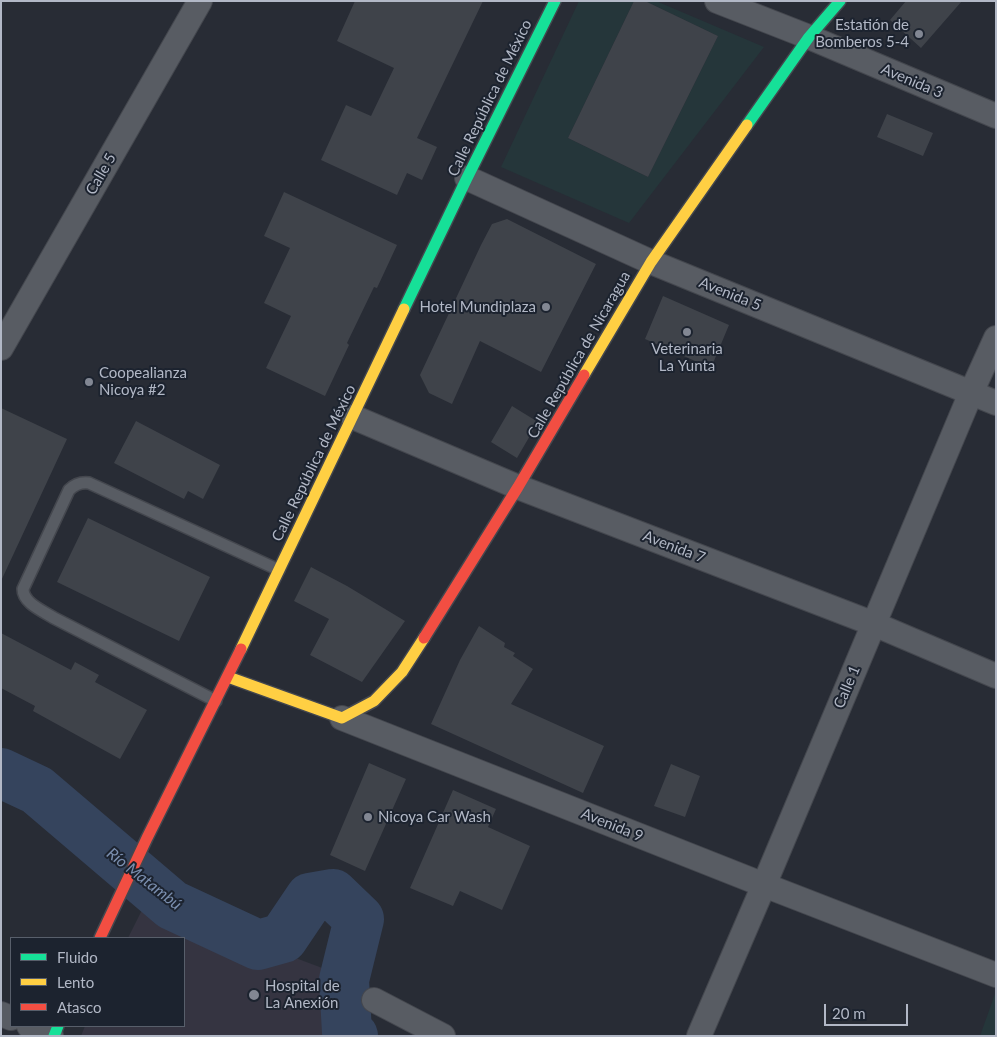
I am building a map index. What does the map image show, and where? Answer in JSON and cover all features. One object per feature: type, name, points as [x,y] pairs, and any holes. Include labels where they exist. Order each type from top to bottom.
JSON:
[{"type":"main road","name":"Calle República de México","points":[[100,937],[228,677],[467,178],[555,1]]},
{"type":"main road","name":"Calle República de Nicaragua","points":[[342,718],[374,701],[402,672],[518,488],[651,262],[809,37],[840,1]]},
{"type":"main road","name":"Avenida 9","points":[[228,677],[342,718]]},
{"type":"street","name":"Calle 5","points":[[1,348],[200,1]]},
{"type":"street","name":"Avenida 3","points":[[717,1],[809,37],[996,116]]},
{"type":"street","name":"Avenida 5","points":[[467,178],[651,262],[996,403]]},
{"type":"street","name":"Calle 1","points":[[699,1036],[996,338]]},
{"type":"street","name":"Avenida 7","points":[[353,417],[518,488],[874,624],[996,676]]},
{"type":"street","name":"Avenida 9","points":[[342,718],[996,975]]},
{"type":"street","points":[[374,1000],[443,1036]]},
{"type":"street","points":[[30,1027],[52,1036]]},
{"type":"lane","points":[[216,701],[54,618],[34,605],[24,595],[22,592],[23,588],[70,490],[73,486],[83,482],[89,483],[279,570]]},
{"type":"shaded area","points":[[579,1],[634,1],[568,138],[648,177],[718,36],[645,1],[656,1],[764,47],[629,223],[501,167]]},
{"type":"shaded area","name":"Hospital de La Anexión","points":[[142,910],[249,959],[293,957],[325,969],[323,1022],[334,1036],[81,1036],[85,1027],[185,1027],[185,937],[128,937]]},
{"type":"shaded area","points":[[996,991],[996,1036],[980,1036]]},
{"type":"building","points":[[355,1],[483,1],[417,138],[437,147],[422,180],[407,173],[397,195],[321,160],[346,105],[371,116],[394,68],[337,41]]},
{"type":"building","points":[[634,1],[645,1],[718,36],[648,177],[568,138]]},
{"type":"building","name":"Estatión de Bomberos 5-4","points":[[906,1],[962,1],[921,48],[890,20]]},
{"type":"building","points":[[887,114],[933,133],[923,156],[877,137]]},
{"type":"building","points":[[284,192],[397,245],[377,288],[374,287],[347,343],[349,345],[325,396],[266,368],[291,316],[264,303],[290,248],[264,236]]},
{"type":"building","points":[[507,219],[596,264],[541,372],[480,341],[452,404],[429,393],[420,375],[492,224]]},
{"type":"building","name":"Veterinaria La Yunta","points":[[663,296],[729,325],[711,368],[645,339]]},
{"type":"building","points":[[512,406],[538,422],[517,458],[491,442]]},
{"type":"building","points":[[1,408],[67,439],[1,581]]},
{"type":"building","points":[[136,421],[220,465],[203,499],[188,491],[184,499],[114,463]]},
{"type":"building","points":[[88,518],[210,577],[179,641],[57,582]]},
{"type":"building","points":[[311,567],[405,621],[362,682],[310,655],[329,619],[294,601]]},
{"type":"building","points":[[479,626],[505,643],[504,647],[515,653],[513,656],[533,669],[511,704],[604,746],[583,793],[431,724],[460,660]]},
{"type":"building","points":[[1,633],[71,670],[75,662],[99,675],[95,682],[147,710],[120,759],[33,711],[35,706],[1,688]]},
{"type":"building","name":"Nicoya Car Wash","points":[[369,763],[406,779],[365,871],[330,855]]},
{"type":"building","points":[[671,764],[700,776],[685,817],[654,806]]},
{"type":"building","points":[[453,790],[496,809],[488,827],[530,846],[502,910],[460,891],[453,906],[410,888]]},
{"type":"waterway","name":"Río Matambú","points":[[1,773],[37,790],[172,905],[258,945],[283,938],[310,898],[333,894],[359,919],[344,980],[347,1032],[353,1036]]},
{"type":"traffic: fast","points":[[404,309],[555,1]]},
{"type":"traffic: fast","points":[[747,125],[809,37],[840,1]]},
{"type":"traffic: fast","points":[[54,1036],[58,1027]]},
{"type":"traffic: slow","points":[[584,375],[651,262],[747,125]]},
{"type":"traffic: slow","points":[[241,649],[404,309]]},
{"type":"traffic: slow","points":[[228,677],[342,718],[374,701],[402,672],[424,638]]},
{"type":"traffic: jam","points":[[424,638],[518,487],[584,375]]},
{"type":"traffic: jam","points":[[100,937],[147,838],[241,649]]},
{"type":"place","name":"Estatión de Bomberos 5-4","points":[[919,34]]},
{"type":"place","name":"Hotel Mundiplaza","points":[[546,307]]},
{"type":"place","name":"Veterinaria La Yunta","points":[[687,332]]},
{"type":"place","name":"Coopealianza Nicoya #2","points":[[89,382]]},
{"type":"place","name":"Nicoya Car Wash","points":[[368,817]]},
{"type":"place","name":"Hospital de La Anexión","points":[[254,995]]}]
